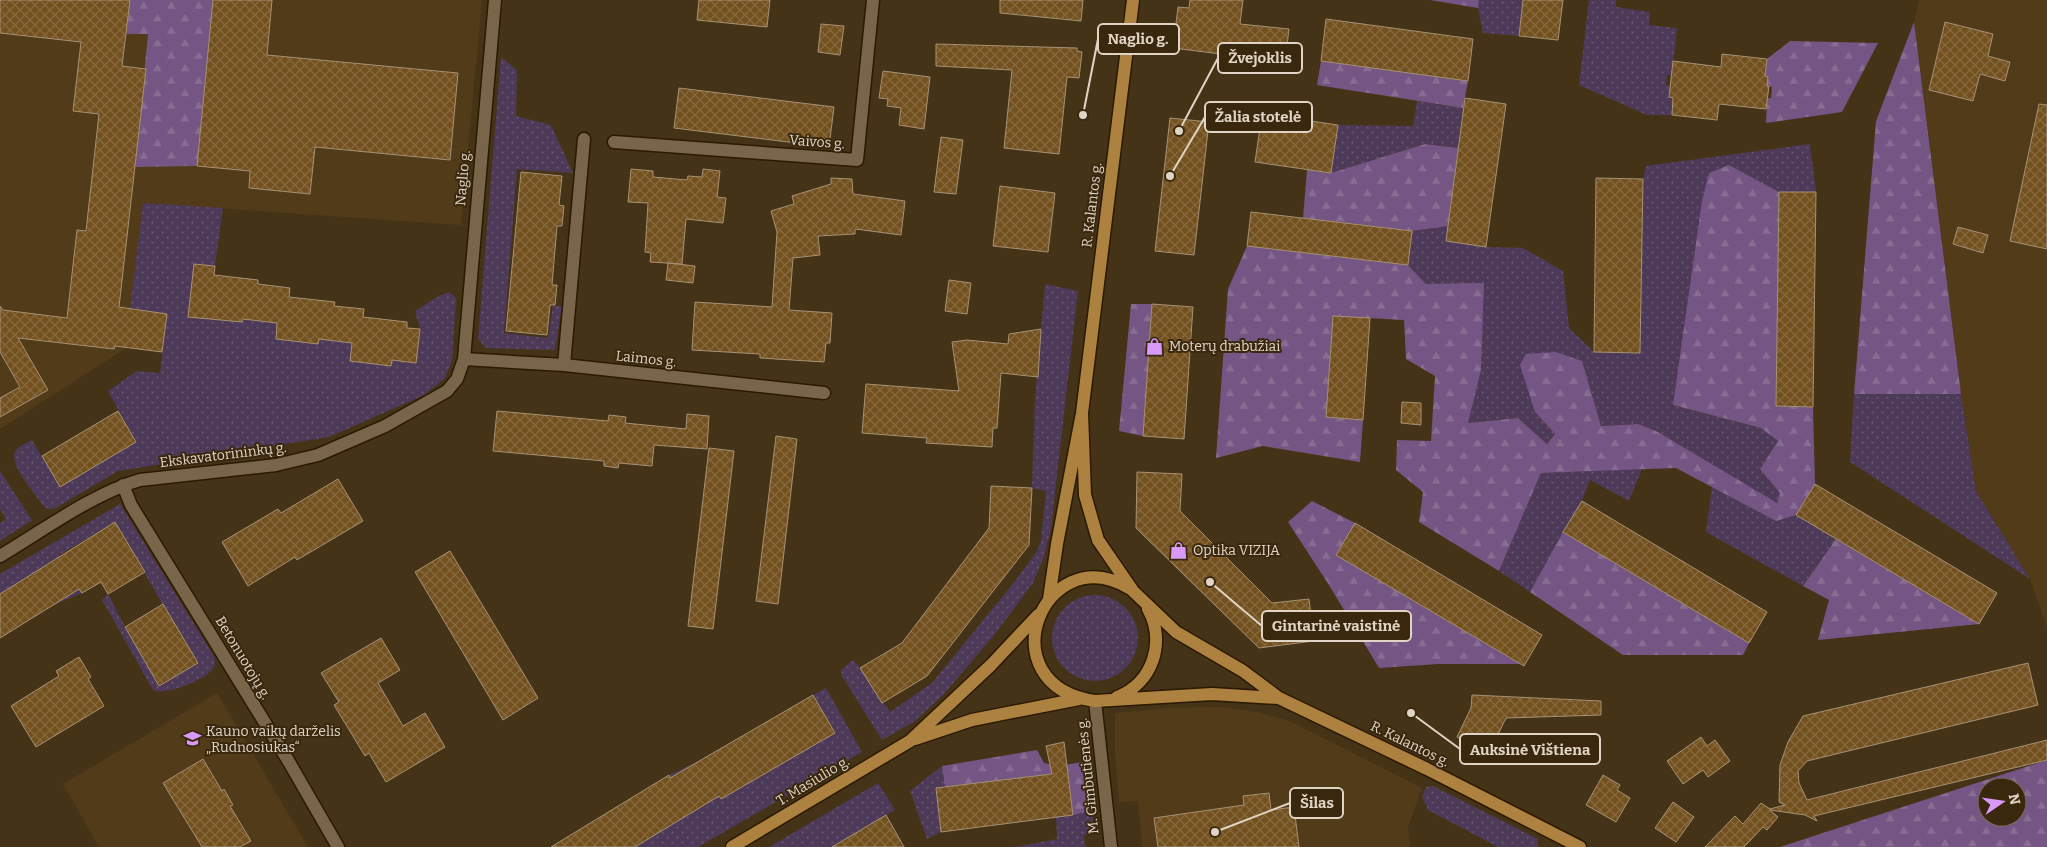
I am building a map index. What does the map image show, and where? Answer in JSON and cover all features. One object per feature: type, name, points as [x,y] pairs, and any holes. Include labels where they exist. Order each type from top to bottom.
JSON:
[{"type":"main road","name":"R. Kalantos g.","points":[[1049,599],[1057,544],[1082,413],[1133,0]]},
{"type":"main road","name":"R. Kalantos g.","points":[[1082,413],[1085,495],[1098,540],[1133,591],[1176,632],[1243,671],[1279,698],[1418,765],[1580,847]]},
{"type":"main road","name":"R. Kalantos g.","points":[[1133,591],[1120,583],[1105,578],[1090,578],[1060,588],[1049,599],[1040,612],[1035,626],[1034,642],[1036,657],[1043,672],[1053,684],[1065,693],[1079,699],[1095,701],[1212,694],[1279,698]]},
{"type":"main road","name":"R. Kalantos g.","points":[[1110,700],[1136,686],[1146,675],[1153,662],[1157,647],[1157,632],[1146,604]]},
{"type":"main road","name":"T. Masiulio g.","points":[[910,741],[991,665],[1040,612]]},
{"type":"main road","name":"T. Masiulio g.","points":[[732,847],[910,741],[972,720],[1079,699]]},
{"type":"street","name":"Naglio g.","points":[[464,359],[495,0]]},
{"type":"street","name":"Vaivos g.","points":[[614,142],[857,160],[873,0]]},
{"type":"street","points":[[564,365],[584,139]]},
{"type":"street","name":"Laimos g.","points":[[464,359],[564,365],[824,393]]},
{"type":"street","name":"Ekskavatorininkų g.","points":[[0,556],[103,494],[123,485],[140,480],[276,465],[318,455],[385,426],[447,391],[457,379],[464,359]]},
{"type":"street","name":"Betonuotojų g.","points":[[123,485],[131,505],[289,762],[338,847]]},
{"type":"street","name":"M. Gimbutienės g.","points":[[1095,701],[1111,847]]},
{"type":"shaded area","points":[[0,0],[482,0],[461,225],[143,203],[126,348],[0,429]]},
{"type":"shaded area","points":[[1479,0],[1523,0],[1519,36],[1483,33],[1478,8]]},
{"type":"shaded area","points":[[1589,0],[1616,0],[1616,7],[1650,12],[1649,25],[1677,28],[1672,75],[1667,75],[1666,85],[1670,86],[1669,97],[1673,98],[1672,115],[1647,115],[1579,85]]},
{"type":"shaded area","points":[[1919,0],[2047,0],[2047,627],[2030,579],[1976,491],[1961,394],[1914,22]]},
{"type":"shaded area","points":[[501,57],[517,70],[516,116],[551,125],[573,173],[517,169],[504,333],[548,338],[553,306],[562,306],[555,350],[486,348],[478,339]]},
{"type":"shaded area","points":[[1417,101],[1463,108],[1458,148],[1425,144],[1331,173],[1338,125],[1413,126]]},
{"type":"shaded area","points":[[1810,144],[1816,192],[1779,192],[1729,165],[1673,405],[1761,428],[1779,441],[1760,469],[1780,493],[1777,504],[1658,432],[1638,424],[1601,426],[1582,361],[1535,412],[1555,434],[1547,444],[1518,418],[1467,423],[1481,370],[1481,341],[1408,265],[1412,231],[1448,226],[1446,241],[1486,247],[1523,248],[1563,271],[1569,328],[1594,352],[1640,353],[1643,179],[1646,166]]},
{"type":"shaded area","points":[[143,203],[223,208],[215,266],[194,264],[191,296],[197,318],[242,322],[243,319],[277,323],[276,339],[317,344],[319,339],[352,343],[350,361],[391,366],[392,360],[416,363],[420,329],[415,311],[449,292],[456,298],[452,361],[445,378],[424,395],[329,437],[118,471],[59,506],[53,509],[45,508],[18,469],[15,454],[18,448],[32,440],[60,487],[136,442],[108,391],[137,371],[160,373],[167,314],[130,309]]},
{"type":"shaded area","points":[[1045,284],[1078,291],[1051,528],[1044,557],[1033,583],[995,634],[943,695],[915,721],[882,740],[842,676],[841,670],[853,660],[890,712],[932,683],[1015,581],[1037,551],[1041,540],[1046,491],[1032,488],[1035,399]]},
{"type":"shaded area","points":[[1854,394],[1961,394],[1976,491],[2030,579],[1850,462]]},
{"type":"shaded area","points":[[1642,469],[1629,501],[1590,480],[1582,501],[1530,592],[1499,571],[1541,473]]},
{"type":"shaded area","points":[[0,471],[32,520],[0,541],[0,523],[6,519],[0,509]]},
{"type":"shaded area","points":[[1712,487],[1776,521],[1796,515],[1836,539],[1803,586],[1706,532]]},
{"type":"shaded area","points":[[120,504],[215,658],[214,667],[207,674],[175,689],[166,691],[153,690],[102,600],[108,594],[159,686],[197,664],[115,522],[59,555],[82,593],[53,605],[34,573],[0,594],[0,574]]},
{"type":"shaded area","points":[[1095,595],[1111,598],[1119,602],[1131,614],[1135,622],[1138,638],[1135,654],[1131,662],[1119,674],[1111,678],[1095,681],[1079,678],[1071,674],[1059,662],[1055,654],[1052,638],[1055,622],[1059,614],[1071,602],[1079,598]]},
{"type":"shaded area","points":[[826,688],[862,752],[698,847],[635,847],[691,812],[669,775],[699,761],[721,799],[835,733],[813,695]]},
{"type":"shaded area","name":"Kauno vaikų darželis „Rudnosiukas“","points":[[217,693],[308,847],[99,847],[63,784]]},
{"type":"shaded area","points":[[1222,707],[1257,712],[1290,721],[1422,788],[1408,827],[1410,847],[1142,847],[1138,801],[1119,802],[1115,749],[1115,713],[1170,708]]},
{"type":"shaded area","points":[[942,766],[945,787],[936,789],[941,832],[927,839],[910,791]]},
{"type":"shaded area","points":[[878,783],[895,810],[832,847],[769,847]]},
{"type":"shaded area","points":[[1433,786],[1538,839],[1538,847],[1498,847],[1428,810],[1422,797],[1426,787]]},
{"type":"shaded area","points":[[1093,810],[1094,834],[1084,835],[1085,847],[1014,847],[1057,839],[1056,817]]},
{"type":"green space","points":[[130,0],[213,0],[197,166],[135,167],[148,34],[126,34]]},
{"type":"green space","points":[[1430,0],[1479,0],[1478,8]]},
{"type":"green space","points":[[1914,22],[1961,394],[1854,394],[1876,121]]},
{"type":"green space","points":[[1790,41],[1878,43],[1842,112],[1766,123],[1767,98],[1771,98],[1772,87],[1767,86],[1768,77],[1765,76],[1767,59]]},
{"type":"green space","points":[[1321,61],[1468,81],[1463,108],[1317,85]]},
{"type":"green space","points":[[1425,144],[1458,148],[1448,226],[1412,231],[1303,218],[1307,170],[1331,173]]},
{"type":"green space","points":[[1729,165],[1779,192],[1776,406],[1813,407],[1815,484],[1796,515],[1776,521],[1676,468],[1541,473],[1499,571],[1419,522],[1423,492],[1396,470],[1397,440],[1431,441],[1435,376],[1406,359],[1404,320],[1333,316],[1326,417],[1363,420],[1360,462],[1263,446],[1216,458],[1228,289],[1247,246],[1408,265],[1426,284],[1484,283],[1481,370],[1468,423],[1518,418],[1547,444],[1555,434],[1535,412],[1520,365],[1526,354],[1556,352],[1582,361],[1601,426],[1638,424],[1658,432],[1777,503],[1780,493],[1760,469],[1778,441],[1761,428],[1673,405],[1702,201],[1709,173]]},
{"type":"green space","points":[[1131,304],[1152,304],[1143,436],[1119,431]]},
{"type":"green space","points":[[1312,501],[1355,523],[1336,555],[1520,664],[1438,664],[1379,668],[1288,522]]},
{"type":"green space","points":[[1563,532],[1749,643],[1743,655],[1623,655],[1530,592]]},
{"type":"green space","points":[[1836,539],[1979,624],[1818,640],[1829,600],[1803,586]]},
{"type":"green space","points":[[1037,750],[1044,763],[1058,766],[1089,761],[1093,810],[1073,815],[1068,772],[945,787],[942,766]]},
{"type":"green space","points":[[2047,758],[2047,847],[1780,847],[1977,783],[1977,827],[2027,827],[2027,777],[1995,777],[2044,761]]},
{"type":"building","points":[[0,0],[130,0],[122,66],[146,69],[119,307],[167,314],[162,352],[115,346],[114,349],[18,338],[48,390],[0,417],[0,398],[20,387],[0,352],[0,306],[3,310],[67,318],[77,230],[86,231],[99,114],[73,111],[81,42],[0,33]]},
{"type":"building","points":[[213,0],[272,0],[267,55],[458,73],[450,160],[315,147],[310,194],[249,188],[250,171],[197,166]]},
{"type":"building","points":[[699,0],[770,0],[767,27],[697,20]]},
{"type":"building","points":[[1000,0],[1083,0],[1081,21],[1000,13]]},
{"type":"building","points":[[1190,0],[1243,0],[1240,24],[1289,29],[1285,62],[1173,48],[1178,7],[1189,8]]},
{"type":"building","points":[[1523,0],[1563,0],[1558,40],[1519,36]]},
{"type":"building","points":[[1326,19],[1473,39],[1468,81],[1321,61]]},
{"type":"building","points":[[1945,22],[1993,34],[1988,56],[2010,62],[2005,81],[1980,74],[1973,101],[1929,90]]},
{"type":"building","points":[[821,24],[844,26],[840,55],[818,52]]},
{"type":"building","points":[[936,44],[1077,48],[1077,51],[1082,52],[1079,78],[1067,77],[1059,154],[1004,148],[1012,70],[936,66]]},
{"type":"building","points":[[1722,54],[1767,59],[1765,76],[1768,77],[1767,86],[1769,86],[1766,109],[1719,104],[1717,120],[1672,115],[1673,98],[1669,97],[1673,61],[1721,67]]},
{"type":"building","points":[[883,71],[930,77],[924,129],[899,125],[901,108],[887,106],[888,99],[879,98]]},
{"type":"building","points":[[679,88],[834,107],[829,147],[674,128]]},
{"type":"building","points":[[1465,98],[1506,104],[1486,247],[1446,241]]},
{"type":"building","points":[[2039,104],[2047,105],[2047,249],[2010,241]]},
{"type":"building","points":[[1262,114],[1338,125],[1331,173],[1255,162]]},
{"type":"building","points":[[1170,118],[1209,122],[1194,255],[1155,251]]},
{"type":"building","points":[[941,137],[963,140],[956,194],[934,192]]},
{"type":"building","points":[[631,169],[653,171],[653,177],[687,180],[688,176],[702,177],[703,169],[720,171],[717,197],[726,198],[723,223],[686,219],[682,264],[650,262],[651,253],[645,252],[648,203],[628,202]]},
{"type":"building","points":[[521,172],[562,176],[559,205],[564,206],[562,226],[557,226],[552,285],[557,285],[555,305],[550,305],[547,335],[506,331]]},
{"type":"building","points":[[831,178],[852,179],[853,194],[905,201],[901,235],[855,229],[855,234],[818,236],[820,255],[793,258],[789,310],[832,313],[830,343],[826,343],[824,362],[760,358],[760,354],[692,350],[695,302],[772,307],[777,232],[771,211],[794,204],[792,196],[831,184]]},
{"type":"building","points":[[1596,178],[1643,179],[1640,353],[1594,352]]},
{"type":"building","points":[[1000,186],[1055,193],[1048,252],[993,246]]},
{"type":"building","points":[[1779,192],[1816,192],[1813,407],[1776,406]]},
{"type":"building","points":[[1251,212],[1412,231],[1408,265],[1247,246]]},
{"type":"building","points":[[1958,227],[1988,235],[1983,253],[1953,244]]},
{"type":"building","points":[[668,263],[695,266],[693,283],[666,280]]},
{"type":"building","points":[[194,264],[215,266],[214,275],[258,280],[258,284],[290,288],[289,297],[335,302],[334,306],[364,309],[363,317],[407,322],[407,328],[420,329],[416,363],[392,360],[391,366],[350,361],[352,343],[319,339],[318,344],[276,339],[277,323],[243,319],[242,322],[188,317]]},
{"type":"building","points":[[949,280],[971,283],[967,314],[945,311]]},
{"type":"building","points":[[1152,304],[1193,307],[1184,439],[1143,436]]},
{"type":"building","points":[[1333,316],[1370,318],[1363,420],[1326,417]]},
{"type":"building","points":[[1041,329],[1038,377],[1001,373],[997,428],[993,428],[992,447],[926,443],[927,438],[862,433],[866,384],[959,391],[952,342],[967,340],[1008,344],[1009,334]]},
{"type":"building","points":[[1402,402],[1421,403],[1421,425],[1401,423]]},
{"type":"building","points":[[118,411],[136,442],[60,487],[42,456]]},
{"type":"building","points":[[497,411],[608,421],[609,415],[626,417],[625,423],[686,429],[687,414],[709,416],[707,449],[654,445],[652,466],[619,463],[618,468],[604,466],[604,461],[493,451]]},
{"type":"building","points":[[776,436],[797,439],[778,604],[756,601]]},
{"type":"building","points":[[709,448],[734,451],[713,629],[688,626]]},
{"type":"building","points":[[1137,472],[1182,474],[1180,511],[1272,603],[1309,599],[1314,641],[1259,648],[1136,528]]},
{"type":"building","points":[[338,479],[363,521],[297,560],[295,557],[248,586],[222,542],[278,509],[281,513]]},
{"type":"building","points":[[1815,484],[1997,593],[1979,624],[1796,515]]},
{"type":"building","points":[[991,486],[1032,488],[1029,545],[927,676],[882,703],[860,668],[902,643],[989,528]]},
{"type":"building","points":[[1582,501],[1767,612],[1749,643],[1563,532]]},
{"type":"building","points":[[115,522],[145,572],[108,594],[101,582],[82,593],[79,589],[0,638],[0,594]]},
{"type":"building","points":[[1355,523],[1542,635],[1524,666],[1336,555]]},
{"type":"building","points":[[450,551],[538,698],[503,720],[415,572]]},
{"type":"building","points":[[163,604],[198,663],[159,686],[125,627]]},
{"type":"building","points":[[381,638],[400,670],[378,683],[403,726],[425,713],[445,747],[386,782],[369,753],[365,756],[334,705],[339,702],[321,673]]},
{"type":"building","points":[[79,657],[91,677],[88,679],[104,706],[36,747],[11,706],[59,676],[56,671]]},
{"type":"building","points":[[2028,663],[2038,705],[1807,761],[1798,771],[1799,783],[1807,800],[2047,740],[2047,760],[1814,816],[1817,821],[1805,815],[1770,810],[1778,817],[1767,830],[1763,827],[1744,847],[1705,847],[1735,816],[1743,824],[1761,803],[1770,809],[1785,805],[1779,802],[1780,765],[1788,742],[1803,716]]},
{"type":"building","points":[[813,695],[835,733],[721,799],[719,796],[635,847],[551,847],[669,775],[670,778]]},
{"type":"building","points":[[1472,695],[1601,701],[1601,715],[1506,718],[1489,753],[1457,737],[1471,708]]},
{"type":"building","points":[[1701,737],[1707,746],[1715,740],[1730,761],[1708,777],[1703,770],[1683,784],[1667,761]]},
{"type":"building","points":[[1064,742],[1073,815],[941,832],[936,788],[1052,774],[1046,746]]},
{"type":"building","points":[[203,759],[222,791],[224,789],[233,805],[230,806],[251,841],[240,847],[202,847],[163,783]]},
{"type":"building","points":[[1603,775],[1620,785],[1617,790],[1630,798],[1616,822],[1586,805]]},
{"type":"building","points":[[1269,793],[1271,810],[1294,807],[1299,847],[1158,847],[1154,818],[1244,805],[1243,796]]},
{"type":"building","points":[[1673,802],[1694,817],[1676,842],[1655,828]]},
{"type":"building","points":[[886,815],[904,847],[832,847]]},
{"type":"place","name":"Naglio g.","points":[[1083,115]]},
{"type":"place","name":"Žvejoklis","points":[[1179,131]]},
{"type":"place","name":"Žalia stotelė","points":[[1170,176]]},
{"type":"place","name":"Moterų drabužiai","points":[[1155,346]]},
{"type":"place","name":"Optika VIZIJA","points":[[1179,550]]},
{"type":"place","name":"Gintarinė vaistinė","points":[[1210,582]]},
{"type":"place","name":"Auksinė Vištiena","points":[[1411,713]]},
{"type":"place","name":"Kauno vaikų darželis „Rudnosiukas“","points":[[192,739]]},
{"type":"place","name":"Šilas","points":[[1215,832]]}]
